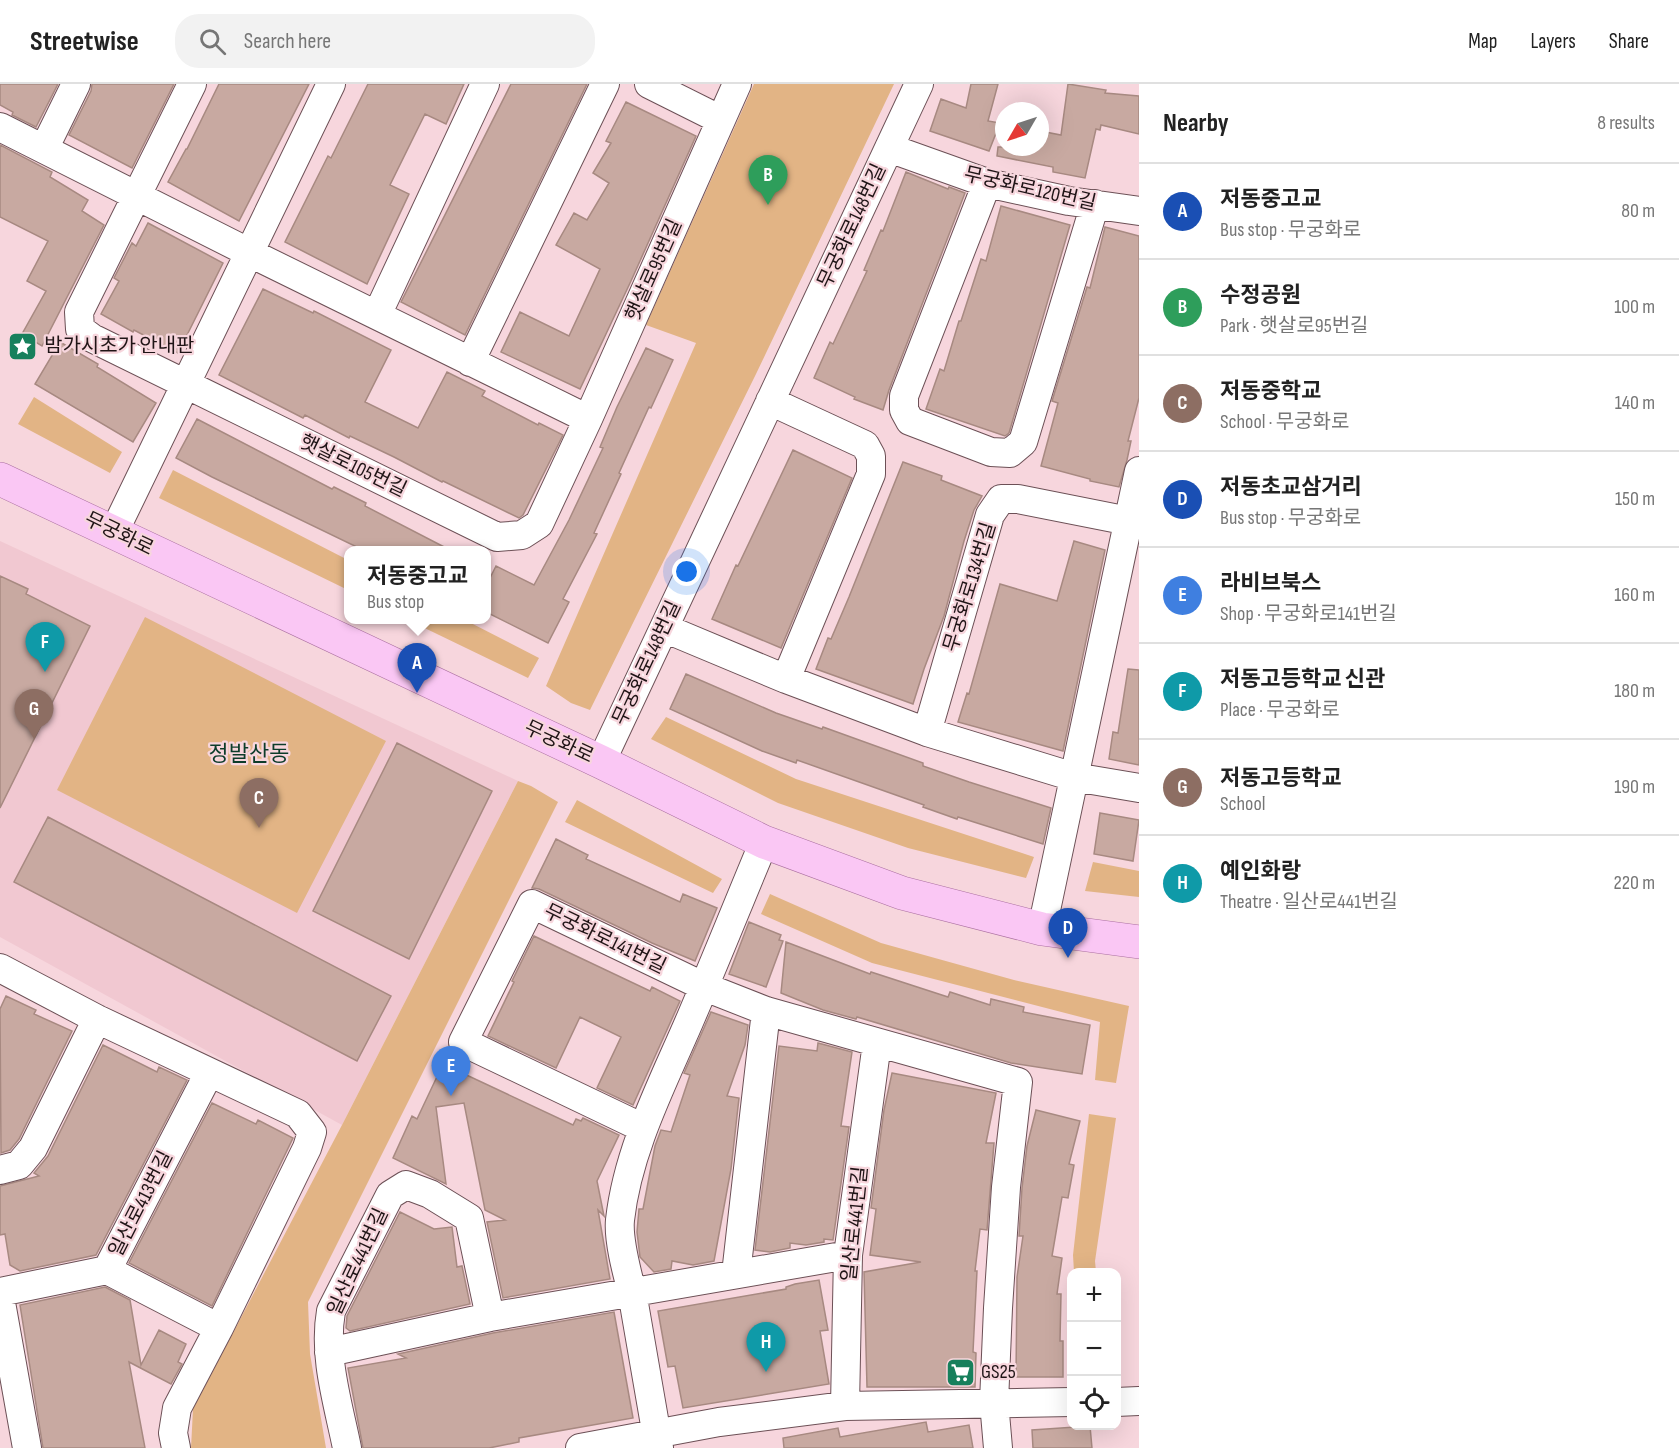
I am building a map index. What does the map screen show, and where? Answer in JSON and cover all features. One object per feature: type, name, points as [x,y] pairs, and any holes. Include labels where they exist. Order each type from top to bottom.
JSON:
[{"type":"main road","name":"무궁화로","points":[[0,479],[601,762],[764,842],[902,893],[1042,929],[1139,942]]},
{"type":"street","points":[[44,149],[76,84]]},
{"type":"street","points":[[136,195],[192,84]]},
{"type":"street","points":[[114,532],[331,84]]},
{"type":"street","points":[[377,315],[485,84]]},
{"type":"street","points":[[470,362],[605,84]]},
{"type":"street","points":[[649,84],[721,120]]},
{"type":"street","name":"햇살로95번길","points":[[522,535],[539,524],[737,84]]},
{"type":"street","name":"무궁화로148번길","points":[[601,762],[919,84]]},
{"type":"street","points":[[0,127],[249,253],[588,419]]},
{"type":"street","name":"무궁화로120번길","points":[[889,148],[987,183],[1069,201],[1139,211]]},
{"type":"street","points":[[987,183],[904,396],[904,410],[910,421],[991,452],[1010,453],[1023,442],[1095,204]]},
{"type":"street","name":"햇살로105번길","points":[[136,195],[79,312],[80,329],[92,338],[496,537],[522,535]]},
{"type":"street","points":[[770,401],[865,445],[871,456],[871,474],[786,679]]},
{"type":"street","points":[[1042,929],[1074,777],[1134,522],[1139,471]]},
{"type":"street","name":"무궁화로134번길","points":[[927,732],[990,515],[1001,499],[1018,499],[1134,522]]},
{"type":"street","points":[[664,628],[786,679],[927,732],[1074,777],[1139,788]]},
{"type":"street","points":[[657,1441],[632,1292],[626,1270],[620,1222],[629,1175],[643,1128],[705,987],[764,842]]},
{"type":"street","name":"무궁화로141번길","points":[[643,1128],[463,1042],[532,904],[705,987],[766,1011],[1018,1082],[1006,1187],[994,1402]]},
{"type":"street","points":[[0,968],[97,1019],[298,1114],[312,1132],[307,1148],[219,1328],[177,1408],[173,1434],[176,1448]]},
{"type":"street","points":[[736,1274],[766,1011]]},
{"type":"street","points":[[0,1170],[19,1165],[33,1148],[97,1019]]},
{"type":"street","name":"일산로441번길","points":[[845,1406],[848,1255],[877,1043]]},
{"type":"street","name":"일산로413번길","points":[[0,1294],[107,1270],[209,1073]]},
{"type":"street","name":"일산로441번길","points":[[347,1448],[328,1352],[327,1332],[331,1311],[390,1195],[406,1185],[430,1194],[469,1218],[490,1317]]},
{"type":"street","points":[[328,1352],[490,1317],[848,1255]]},
{"type":"street","points":[[107,1270],[219,1328]]},
{"type":"street","points":[[0,1294],[27,1448]]},
{"type":"street","points":[[1121,1402],[1139,1401]]},
{"type":"street","points":[[994,1402],[998,1448]]},
{"type":"street","points":[[580,1448],[657,1441],[719,1422],[845,1406],[1067,1402]]},
{"type":"shaded area","points":[[754,84],[894,84],[756,374],[590,710],[571,703],[546,686],[696,343],[646,325]]},
{"type":"shaded area","points":[[34,397],[122,452],[110,473],[18,424]]},
{"type":"shaded area","points":[[173,470],[344,558],[344,588],[159,498]]},
{"type":"shaded area","points":[[0,541],[518,781],[342,1125],[0,937]]},
{"type":"shaded area","points":[[145,617],[386,741],[297,913],[57,790]]},
{"type":"shaded area","points":[[416,624],[473,624],[539,658],[528,678]]},
{"type":"shaded area","points":[[666,717],[796,779],[1034,857],[1026,878],[908,848],[778,803],[651,739]]},
{"type":"shaded area","points":[[518,781],[558,802],[308,1302],[310,1354],[326,1448],[191,1448],[193,1409]]},
{"type":"shaded area","points":[[577,800],[722,879],[713,893],[565,822]]},
{"type":"shaded area","points":[[1093,862],[1139,871],[1139,897],[1085,891]]},
{"type":"shaded area","points":[[770,894],[881,943],[1014,980],[1129,1006],[1116,1083],[1095,1080],[1100,1022],[872,963],[761,914]]},
{"type":"shaded area","points":[[1089,1114],[1116,1118],[1096,1268],[1074,1268],[1073,1255]]},
{"type":"building","points":[[0,84],[58,84],[36,127],[12,115],[13,112],[0,105]]},
{"type":"building","points":[[92,84],[174,84],[132,168],[69,135],[91,91]]},
{"type":"building","points":[[219,84],[309,84],[239,221],[168,182]]},
{"type":"building","points":[[368,84],[464,84],[446,124],[425,114],[390,185],[409,194],[367,284],[285,242],[328,156],[331,158]]},
{"type":"building","points":[[511,84],[587,84],[465,335],[401,302]]},
{"type":"building","points":[[971,84],[998,84],[988,121],[995,122],[995,136],[989,151],[930,131],[941,99],[966,108]]},
{"type":"building","points":[[1068,84],[1106,90],[1105,93],[1139,96],[1139,134],[1101,125],[1100,130],[1096,129],[1085,178],[1053,172],[1053,167],[997,156],[1049,156],[1049,133],[1061,135]]},
{"type":"building","points":[[626,102],[696,136],[580,389],[501,352],[520,312],[569,336],[600,269],[556,245],[574,213],[587,220],[609,183],[593,173],[611,143],[606,141]]},
{"type":"building","points":[[0,145],[52,172],[50,177],[88,200],[82,211],[104,225],[42,346],[22,334],[46,291],[27,281],[48,241],[0,217]]},
{"type":"building","points":[[906,172],[948,189],[949,187],[965,193],[883,410],[854,399],[855,397],[814,378],[830,342],[833,344],[867,271],[864,270],[881,230],[883,231]]},
{"type":"building","points":[[1001,206],[1070,225],[1009,433],[1005,436],[926,409],[940,369],[944,371],[981,259],[986,261]]},
{"type":"building","points":[[148,223],[223,263],[178,353],[101,314],[119,281],[114,278],[132,243],[136,246]]},
{"type":"building","points":[[1105,227],[1139,236],[1139,398],[1128,441],[1131,441],[1127,460],[1119,487],[1041,466],[1058,403],[1052,401],[1087,287],[1090,288]]},
{"type":"building","points":[[263,289],[313,313],[314,311],[391,350],[365,402],[418,428],[447,372],[485,391],[482,396],[538,425],[539,423],[563,435],[523,515],[519,518],[305,415],[303,418],[219,375]]},
{"type":"building","points":[[60,342],[98,364],[97,367],[156,403],[133,442],[35,384]]},
{"type":"building","points":[[646,348],[673,360],[619,473],[621,474],[594,533],[597,534],[563,599],[569,602],[548,643],[491,614],[491,576],[496,566],[534,585],[569,520],[603,448],[600,447]]},
{"type":"building","points":[[197,419],[332,489],[334,487],[366,503],[365,506],[442,546],[355,546],[176,458]]},
{"type":"building","points":[[793,450],[852,478],[781,648],[712,619]]},
{"type":"building","points":[[903,462],[942,476],[941,480],[982,496],[974,510],[944,616],[913,704],[816,669],[828,638],[831,639],[849,597]]},
{"type":"building","points":[[1074,541],[1105,550],[1063,751],[958,722],[967,693],[969,694],[1000,584],[1057,601]]},
{"type":"building","points":[[0,576],[28,589],[26,594],[90,626],[0,808]]},
{"type":"building","points":[[1128,669],[1139,670],[1139,765],[1109,759],[1113,732],[1118,733]]},
{"type":"building","points":[[686,674],[776,713],[822,729],[823,727],[969,782],[1051,808],[1043,844],[958,817],[957,819],[797,760],[796,763],[762,751],[670,709]]},
{"type":"building","points":[[397,743],[492,791],[409,959],[313,911]]},
{"type":"building","points":[[1100,813],[1139,820],[1133,861],[1094,854]]},
{"type":"building","points":[[48,817],[391,996],[357,1061],[14,882]]},
{"type":"building","points":[[556,839],[588,855],[586,859],[680,902],[683,894],[717,908],[695,961],[539,889],[532,888]]},
{"type":"building","points":[[749,922],[781,935],[779,940],[783,941],[766,987],[729,974]]},
{"type":"building","points":[[534,936],[650,991],[652,987],[680,1001],[633,1105],[597,1088],[621,1037],[580,1017],[556,1068],[488,1036]]},
{"type":"building","points":[[786,942],[870,974],[871,972],[948,997],[950,992],[990,1005],[991,999],[1024,1007],[1023,1012],[1090,1025],[1082,1074],[1011,1063],[857,1017],[856,1019],[823,1010],[781,993]]},
{"type":"building","points":[[6,996],[36,1010],[34,1014],[72,1031],[19,1139],[10,1150],[1,1153],[0,1009]]},
{"type":"building","points":[[711,1012],[748,1025],[745,1045],[727,1096],[739,1098],[731,1169],[714,1261],[693,1265],[672,1261],[671,1269],[654,1272],[640,1257],[637,1232],[639,1209],[643,1209],[655,1146],[661,1130],[671,1132],[690,1075],[684,1073]]},
{"type":"building","points":[[818,1043],[852,1052],[841,1126],[849,1127],[833,1240],[824,1239],[824,1242],[806,1245],[790,1243],[790,1248],[770,1252],[755,1250],[779,1046],[817,1051]]},
{"type":"building","points":[[103,1045],[157,1072],[159,1067],[187,1080],[96,1255],[20,1271],[10,1265],[5,1234],[0,1235],[0,1186],[39,1176],[34,1173],[48,1156]]},
{"type":"building","points":[[443,1064],[573,1125],[576,1119],[581,1121],[583,1118],[619,1135],[597,1181],[604,1216],[598,1210],[610,1279],[503,1298],[487,1222],[505,1220],[485,1210],[464,1103],[436,1107],[446,1184],[393,1158],[412,1116],[417,1119]]},
{"type":"building","points":[[892,1073],[996,1093],[986,1143],[994,1143],[987,1230],[980,1229],[975,1271],[977,1271],[973,1352],[976,1353],[975,1387],[867,1387],[864,1272],[921,1262],[870,1255],[876,1209],[871,1208],[884,1110]]},
{"type":"building","points":[[212,1103],[256,1124],[258,1120],[293,1138],[212,1306],[129,1263]]},
{"type":"building","points":[[1036,1110],[1080,1121],[1069,1164],[1074,1165],[1068,1198],[1062,1197],[1052,1256],[1062,1258],[1057,1294],[1061,1294],[1060,1341],[1063,1341],[1063,1377],[1016,1377],[1017,1277],[1023,1236],[1019,1236],[1022,1188],[1027,1146]]},
{"type":"building","points":[[400,1212],[434,1229],[452,1227],[457,1267],[462,1266],[470,1304],[350,1331],[346,1328],[347,1316]]},
{"type":"building","points":[[819,1280],[828,1330],[820,1331],[829,1384],[683,1408],[675,1366],[668,1367],[658,1311],[786,1289],[795,1284]]},
{"type":"building","points":[[105,1287],[130,1300],[141,1365],[159,1330],[186,1344],[178,1362],[182,1364],[171,1384],[129,1362],[145,1448],[43,1448],[20,1305]]},
{"type":"building","points":[[614,1312],[633,1418],[519,1438],[519,1442],[489,1448],[363,1448],[348,1368],[406,1358],[398,1354],[493,1333]]},
{"type":"building","points":[[926,1422],[928,1432],[969,1425],[973,1448],[784,1448],[783,1438],[838,1428],[840,1437]]},
{"type":"building","points":[[1067,1428],[1067,1430],[1090,1430],[1092,1448],[1033,1448],[1032,1430]]},
{"type":"place","name":"수정공원","points":[[768,205]]},
{"type":"place","name":"밤가시초가 안내판","points":[[23,346]]},
{"type":"place","name":"저동고등학교 신관","points":[[45,672]]},
{"type":"place","name":"저동중고교","points":[[417,693]]},
{"type":"place","name":"저동고등학교","points":[[34,739]]},
{"type":"place","name":"저동중학교","points":[[259,828]]},
{"type":"place","name":"저동초교삼거리","points":[[1068,958]]},
{"type":"place","name":"라비브북스","points":[[451,1096]]},
{"type":"place","name":"예인화랑","points":[[766,1372]]},
{"type":"place","name":"GS25","points":[[960,1372]]},
{"type":"district","name":"정발산동","points":[[249,754]]}]
